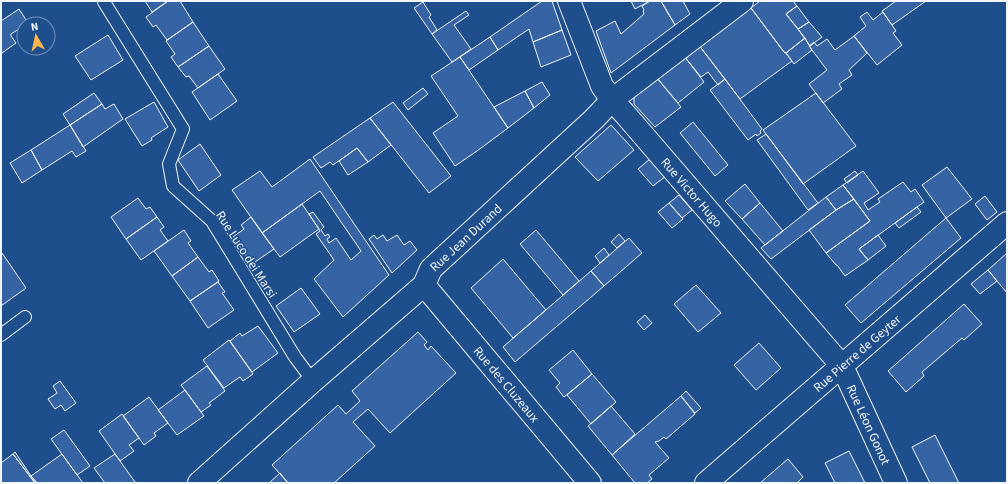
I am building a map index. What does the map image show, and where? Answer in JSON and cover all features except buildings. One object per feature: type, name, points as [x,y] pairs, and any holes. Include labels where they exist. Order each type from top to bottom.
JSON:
[{"type":"street","name":"Rue Victor Hugo","points":[[568,1],[602,86],[612,100],[842,366]]},
{"type":"street","name":"Rue Jean Durand","points":[[199,483],[313,381],[424,285],[431,269],[594,120],[612,100],[742,1]]},
{"type":"street","name":"Rue Pierre de Geyter","points":[[706,483],[1007,223]]},
{"type":"street","name":"Rue des Cluzeaux","points":[[424,285],[590,483]]},
{"type":"street","name":"Rue Léon Gonot","points":[[842,366],[896,483]]},
{"type":"lane","name":"Rue Luco dei Marsi","points":[[104,2],[183,129],[168,164],[173,186],[212,221],[295,357],[313,381]]},
{"type":"lane","points":[[1,335],[25,318]]}]
